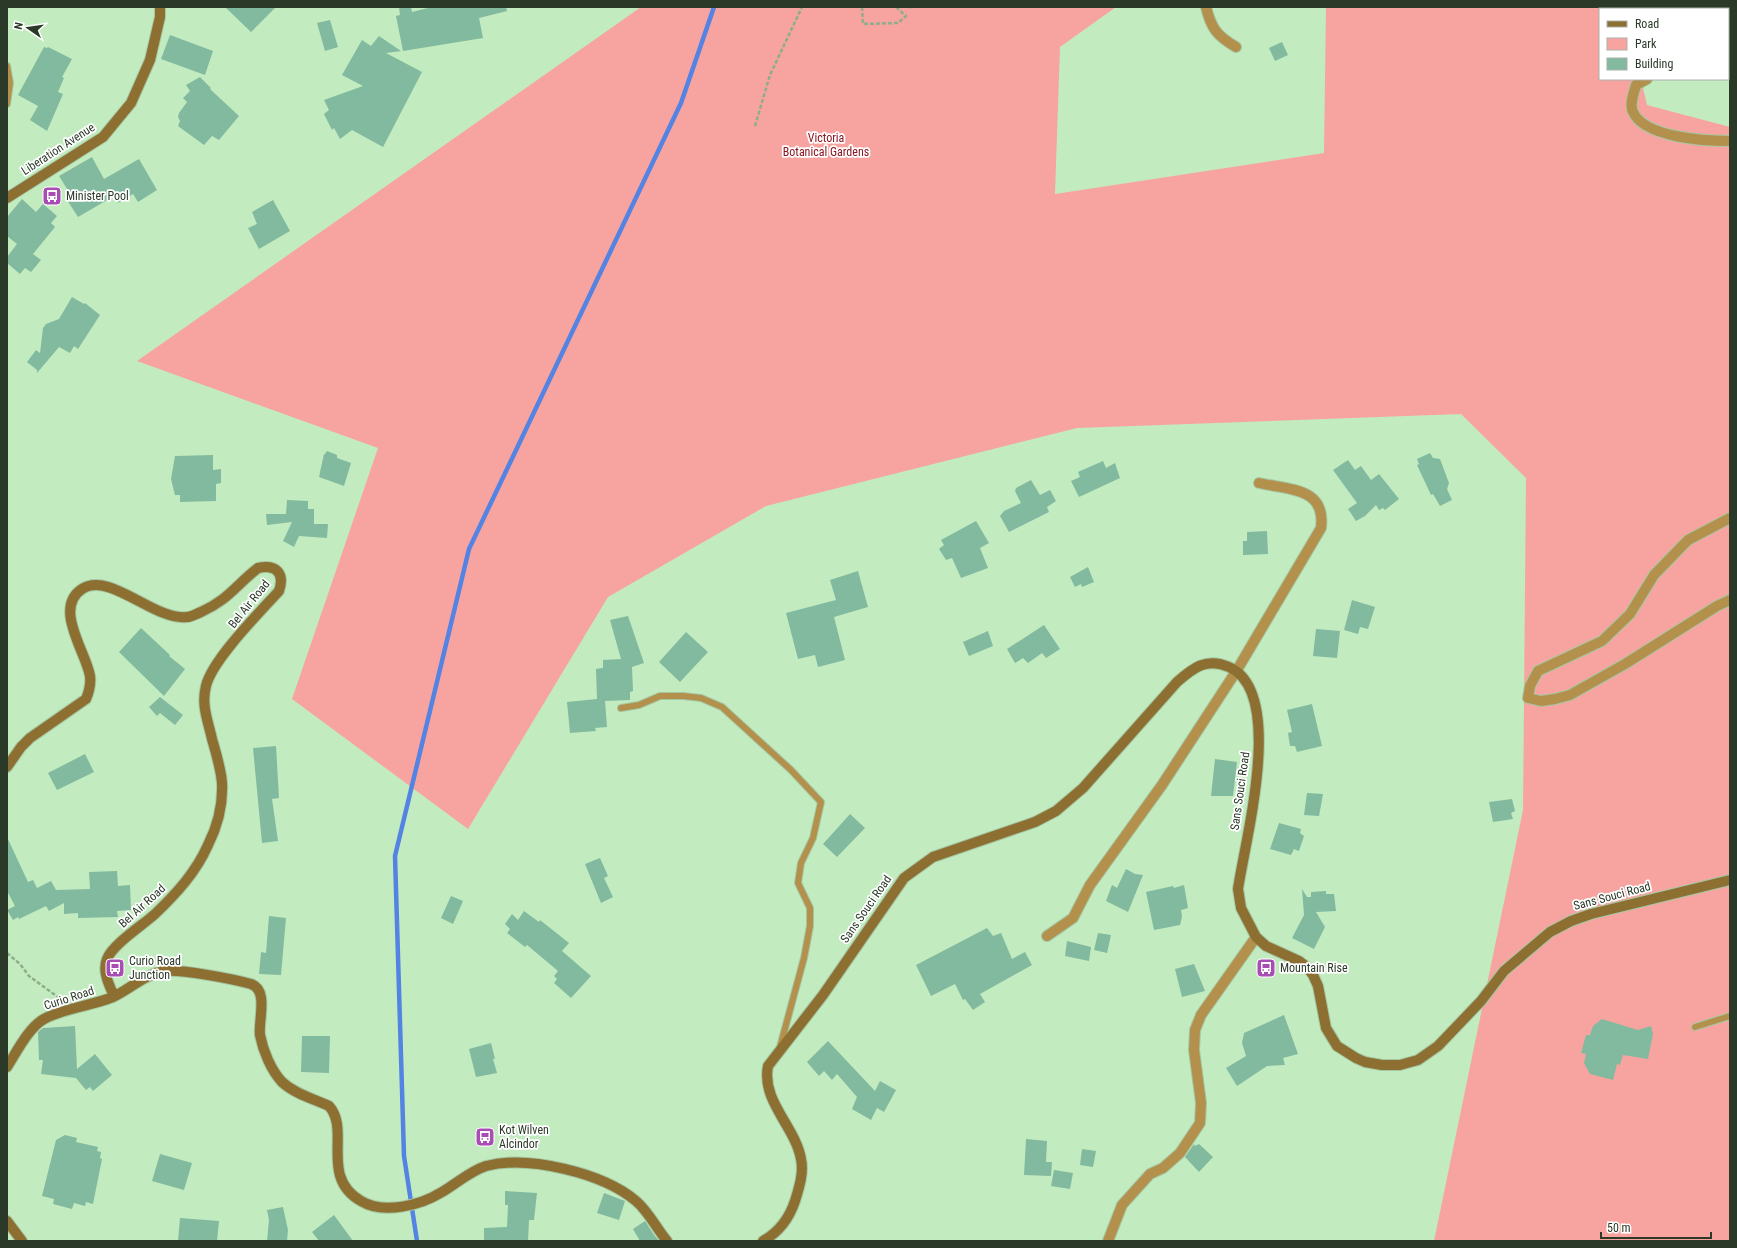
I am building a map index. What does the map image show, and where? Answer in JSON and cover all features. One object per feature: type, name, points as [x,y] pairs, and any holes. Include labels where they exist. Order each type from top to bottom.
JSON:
[{"type":"main road","name":"Liberation Avenue","points":[[7,198],[103,137],[131,103],[150,60],[160,17],[160,7]]},
{"type":"main road","name":"Bel Air Road","points":[[7,767],[21,747],[30,738],[86,699],[90,689],[90,676],[70,617],[74,597],[81,589],[90,585],[99,584],[112,588],[163,614],[188,617],[216,606],[258,568],[267,566],[276,569],[281,575],[282,582],[279,591],[220,659],[206,685],[204,700],[205,713],[222,783],[218,817],[211,839],[201,861],[180,890],[110,953],[106,963],[106,976],[114,996]]},
{"type":"main road","name":"Sans Souci Road","points":[[763,1241],[784,1224],[792,1208],[800,1184],[801,1160],[796,1143],[767,1089],[766,1082],[768,1066],[823,995],[904,878],[933,857],[1035,822],[1056,811],[1083,788],[1177,682],[1193,668],[1215,663],[1237,670],[1248,682],[1253,693],[1258,722],[1259,762],[1238,889],[1241,908],[1256,937],[1266,946],[1308,967],[1318,986],[1326,1028],[1337,1046],[1346,1053],[1365,1062],[1382,1065],[1400,1065],[1418,1060],[1438,1046],[1481,1001],[1504,971],[1550,932],[1571,921],[1591,914],[1730,880]]},
{"type":"main road","points":[[114,996],[143,980],[164,971],[187,973],[255,985],[260,991],[260,1034],[268,1060],[282,1082],[292,1089],[329,1106],[334,1110],[338,1127],[337,1143],[339,1174],[352,1194],[361,1201],[373,1206],[390,1207],[420,1203],[441,1193],[485,1167],[509,1162],[535,1163],[613,1185],[635,1200],[646,1210],[667,1241]]},
{"type":"main road","name":"Curio Road","points":[[7,1067],[33,1028],[44,1019],[114,996]]},
{"type":"main road","points":[[7,1220],[22,1241]]},
{"type":"street","points":[[1206,7],[1208,16],[1220,38],[1236,47]]},
{"type":"street","points":[[1645,80],[1636,85],[1633,96],[1633,112],[1639,119],[1650,127],[1672,136],[1730,141]]},
{"type":"street","points":[[1047,936],[1073,918],[1090,885],[1158,791],[1237,670],[1321,528],[1322,518],[1320,507],[1310,495],[1259,483]]},
{"type":"street","points":[[1730,518],[1688,540],[1654,575],[1630,614],[1602,641],[1538,671],[1530,686],[1528,698],[1541,701],[1570,695],[1625,664],[1717,606],[1730,600]]},
{"type":"street","points":[[1108,1241],[1122,1205],[1150,1174],[1163,1168],[1180,1153],[1200,1123],[1201,1103],[1194,1050],[1195,1030],[1201,1015],[1256,937]]},
{"type":"lane","points":[[7,66],[10,83],[7,104]]},
{"type":"lane","points":[[621,708],[639,705],[660,696],[701,698],[722,707],[791,770],[821,802],[813,838],[801,863],[798,883],[810,908],[810,926],[804,958],[779,1050]]},
{"type":"lane","points":[[1695,1027],[1730,1016]]},
{"type":"path","points":[[755,126],[770,75],[802,7]]},
{"type":"path","points":[[862,7],[863,24],[898,23],[906,16],[896,7]]},
{"type":"path","points":[[908,7],[916,7]]},
{"type":"path","points":[[7,953],[20,964],[29,976],[55,994],[73,1009]]},
{"type":"green space","name":"Victoria Botanical Gardens","points":[[641,7],[1116,7],[1060,47],[1055,194],[1324,153],[1326,7],[1627,7],[1599,8],[1599,80],[1641,80],[1647,105],[1730,127],[1730,1241],[1434,1241],[1523,810],[1526,478],[1461,414],[1077,428],[766,506],[608,597],[468,829],[292,699],[378,448],[137,361]]},
{"type":"building","points":[[225,7],[276,7],[251,32]]},
{"type":"building","points":[[399,7],[411,7],[412,12],[432,7],[506,7],[507,11],[479,18],[483,38],[403,51],[396,16],[400,15]]},
{"type":"building","points":[[330,20],[338,47],[325,51],[317,23]]},
{"type":"building","points":[[170,35],[213,51],[205,75],[161,59]]},
{"type":"building","points":[[379,36],[401,51],[386,53],[422,72],[383,147],[352,130],[340,139],[334,128],[332,130],[324,114],[329,110],[324,100],[363,86],[342,75],[362,40],[371,46]]},
{"type":"building","points":[[1282,42],[1288,55],[1275,61],[1269,48]]},
{"type":"building","points":[[44,47],[48,47],[72,59],[62,77],[64,78],[58,92],[63,94],[47,131],[30,120],[38,106],[18,95]]},
{"type":"building","points":[[200,77],[211,88],[210,89],[239,116],[219,140],[212,136],[204,145],[178,126],[180,121],[178,117],[179,113],[187,102],[183,98],[190,91],[186,85]]},
{"type":"building","points":[[92,157],[104,179],[139,159],[157,190],[138,202],[133,194],[118,203],[114,196],[78,217],[67,200],[72,197],[59,176]]},
{"type":"building","points":[[22,199],[36,212],[43,204],[57,216],[51,223],[55,227],[33,254],[41,260],[31,272],[25,268],[20,274],[7,263],[7,257],[17,244],[7,236],[7,217]]},
{"type":"building","points":[[273,200],[290,231],[259,249],[248,228],[257,224],[252,212]]},
{"type":"building","points":[[72,297],[84,304],[85,303],[100,315],[78,349],[74,346],[70,353],[59,347],[37,373],[37,370],[27,362],[36,350],[40,353],[43,328],[46,324],[59,319]]},
{"type":"building","points":[[327,451],[337,455],[337,458],[351,463],[344,486],[319,477],[324,454]]},
{"type":"building","points":[[1430,453],[1433,458],[1440,459],[1449,483],[1447,489],[1452,500],[1440,506],[1433,494],[1431,495],[1417,465],[1419,464],[1417,459]]},
{"type":"building","points":[[213,455],[213,470],[221,469],[221,483],[216,484],[216,501],[180,502],[180,495],[175,495],[171,479],[175,456]]},
{"type":"building","points":[[1348,460],[1355,470],[1361,466],[1371,480],[1379,474],[1399,499],[1385,510],[1383,508],[1379,510],[1376,505],[1365,516],[1356,521],[1348,509],[1357,503],[1333,470]]},
{"type":"building","points":[[1103,461],[1106,468],[1115,463],[1120,478],[1079,497],[1071,481],[1080,477],[1078,472]]},
{"type":"building","points":[[1031,480],[1040,495],[1050,490],[1056,501],[1047,507],[1049,512],[1009,532],[1000,516],[1004,511],[1021,503],[1015,491],[1016,488]]},
{"type":"building","points":[[287,500],[308,501],[308,509],[314,509],[314,524],[328,524],[327,538],[299,536],[294,547],[283,541],[292,522],[267,525],[266,514],[286,514]]},
{"type":"building","points":[[976,521],[989,543],[980,548],[988,568],[961,578],[952,558],[946,560],[939,549],[944,545],[941,540]]},
{"type":"building","points":[[1267,531],[1268,554],[1243,555],[1243,541],[1247,541],[1247,532]]},
{"type":"building","points":[[1088,567],[1094,582],[1082,587],[1081,584],[1075,587],[1070,577]]},
{"type":"building","points":[[858,571],[868,607],[834,617],[845,660],[818,667],[815,655],[798,659],[786,613],[836,600],[830,580]]},
{"type":"building","points":[[1352,600],[1375,607],[1368,629],[1360,627],[1358,634],[1344,630]]},
{"type":"building","points":[[628,616],[644,663],[632,667],[633,691],[630,692],[630,700],[605,701],[607,727],[595,728],[596,731],[570,733],[567,702],[597,699],[596,669],[603,668],[603,660],[621,659],[610,620]]},
{"type":"building","points":[[1044,625],[1060,649],[1046,658],[1042,653],[1028,663],[1023,658],[1015,663],[1007,649]]},
{"type":"building","points":[[141,628],[170,655],[169,656],[185,669],[164,696],[119,652]]},
{"type":"building","points":[[1316,629],[1340,631],[1337,658],[1313,656]]},
{"type":"building","points":[[988,631],[993,646],[969,656],[963,642]]},
{"type":"building","points":[[686,632],[708,652],[680,682],[659,662]]},
{"type":"building","points":[[160,697],[183,715],[175,725],[160,713],[157,716],[149,707]]},
{"type":"building","points":[[1312,704],[1322,746],[1297,752],[1295,746],[1290,746],[1288,733],[1292,732],[1287,710]]},
{"type":"building","points":[[276,746],[279,798],[272,799],[278,841],[262,843],[253,748]]},
{"type":"building","points":[[85,754],[94,772],[57,790],[48,773]]},
{"type":"building","points":[[1215,759],[1237,762],[1233,796],[1211,796]]},
{"type":"building","points":[[1307,793],[1323,794],[1319,816],[1304,815]]},
{"type":"building","points":[[1512,799],[1515,811],[1511,813],[1513,819],[1493,822],[1489,802]]},
{"type":"building","points":[[850,814],[865,828],[837,857],[823,844]]},
{"type":"building","points":[[1279,823],[1301,829],[1300,833],[1304,836],[1299,851],[1294,849],[1291,855],[1270,849]]},
{"type":"building","points":[[7,837],[28,882],[33,880],[37,888],[51,881],[56,890],[90,889],[89,872],[117,871],[118,886],[130,885],[131,910],[117,911],[118,917],[78,918],[78,913],[64,914],[64,903],[49,911],[46,906],[19,919],[18,917],[13,920],[7,910],[15,906],[7,891]]},
{"type":"building","points":[[600,858],[608,876],[604,878],[613,897],[601,903],[585,864]]},
{"type":"building","points":[[1126,869],[1135,874],[1143,875],[1128,912],[1106,901],[1112,885],[1117,888]]},
{"type":"building","points":[[1184,885],[1188,908],[1181,910],[1182,917],[1180,925],[1154,930],[1146,892]]},
{"type":"building","points":[[1302,889],[1307,897],[1311,897],[1311,892],[1326,891],[1326,894],[1334,894],[1336,911],[1316,912],[1325,927],[1314,949],[1292,938],[1304,915]]},
{"type":"building","points":[[451,896],[463,901],[453,924],[441,918]]},
{"type":"building","points":[[524,911],[539,922],[540,920],[569,943],[562,951],[591,976],[571,998],[554,983],[557,979],[554,976],[558,971],[527,945],[525,947],[507,933],[510,929],[505,924],[512,914],[518,920]]},
{"type":"building","points":[[269,916],[286,918],[281,975],[259,974],[261,952],[266,953]]},
{"type":"building","points":[[987,928],[993,936],[1001,933],[1012,959],[1025,952],[1032,965],[980,994],[985,1002],[973,1010],[965,999],[963,1000],[955,984],[931,996],[916,965]]},
{"type":"building","points":[[1098,933],[1111,935],[1107,953],[1094,950]]},
{"type":"building","points":[[1067,941],[1091,947],[1089,961],[1065,956]]},
{"type":"building","points":[[1194,964],[1205,991],[1182,997],[1175,969]]},
{"type":"building","points":[[1284,1015],[1298,1054],[1283,1058],[1285,1065],[1267,1066],[1237,1086],[1226,1068],[1246,1056],[1242,1043],[1244,1033]]},
{"type":"building","points":[[1602,1019],[1638,1030],[1651,1026],[1653,1034],[1648,1059],[1623,1055],[1620,1065],[1617,1064],[1613,1080],[1590,1074],[1584,1063],[1586,1054],[1581,1053],[1586,1035],[1590,1035],[1593,1026]]},
{"type":"building","points":[[75,1026],[77,1069],[95,1054],[112,1075],[93,1091],[90,1087],[86,1090],[76,1078],[41,1074],[43,1060],[39,1060],[38,1032],[43,1028]]},
{"type":"building","points":[[302,1036],[330,1036],[329,1073],[301,1072]]},
{"type":"building","points":[[828,1041],[875,1091],[880,1081],[896,1090],[884,1112],[877,1108],[871,1120],[852,1109],[857,1097],[837,1074],[832,1080],[824,1071],[819,1076],[807,1062]]},
{"type":"building","points":[[491,1043],[497,1073],[476,1077],[469,1049]]},
{"type":"building","points":[[65,1135],[77,1138],[76,1142],[98,1147],[97,1151],[101,1152],[100,1158],[102,1159],[93,1204],[86,1202],[85,1206],[74,1203],[72,1209],[53,1204],[54,1199],[42,1196],[56,1140]]},
{"type":"building","points":[[1026,1139],[1047,1141],[1046,1162],[1052,1162],[1051,1176],[1024,1175]]},
{"type":"building","points":[[1194,1144],[1195,1146],[1199,1144],[1213,1157],[1199,1172],[1185,1157]]},
{"type":"building","points":[[1082,1149],[1096,1151],[1093,1167],[1080,1165]]},
{"type":"building","points":[[160,1154],[192,1163],[184,1190],[152,1181]]},
{"type":"building","points":[[1054,1170],[1073,1173],[1070,1189],[1051,1186]]},
{"type":"building","points":[[505,1191],[537,1193],[534,1220],[529,1220],[528,1241],[484,1241],[484,1228],[507,1227],[508,1205],[505,1205]]},
{"type":"building","points":[[604,1193],[625,1201],[619,1220],[597,1213]]},
{"type":"building","points":[[283,1207],[288,1230],[287,1241],[267,1241],[269,1220],[267,1210]]},
{"type":"building","points":[[334,1215],[353,1241],[319,1241],[312,1232]]},
{"type":"building","points":[[180,1218],[219,1221],[217,1241],[178,1241]]},
{"type":"building","points":[[645,1221],[659,1241],[640,1241],[633,1229]]},
{"type":"waterway","points":[[417,1241],[404,1156],[395,856],[469,549],[681,103],[714,7]]},
{"type":"place","name":"Minister Pool","points":[[52,196]]},
{"type":"place","name":"Curio Road Junction","points":[[115,968]]},
{"type":"place","name":"Mountain Rise","points":[[1266,968]]},
{"type":"place","name":"Kot Wilven Alcindor","points":[[485,1137]]}]
